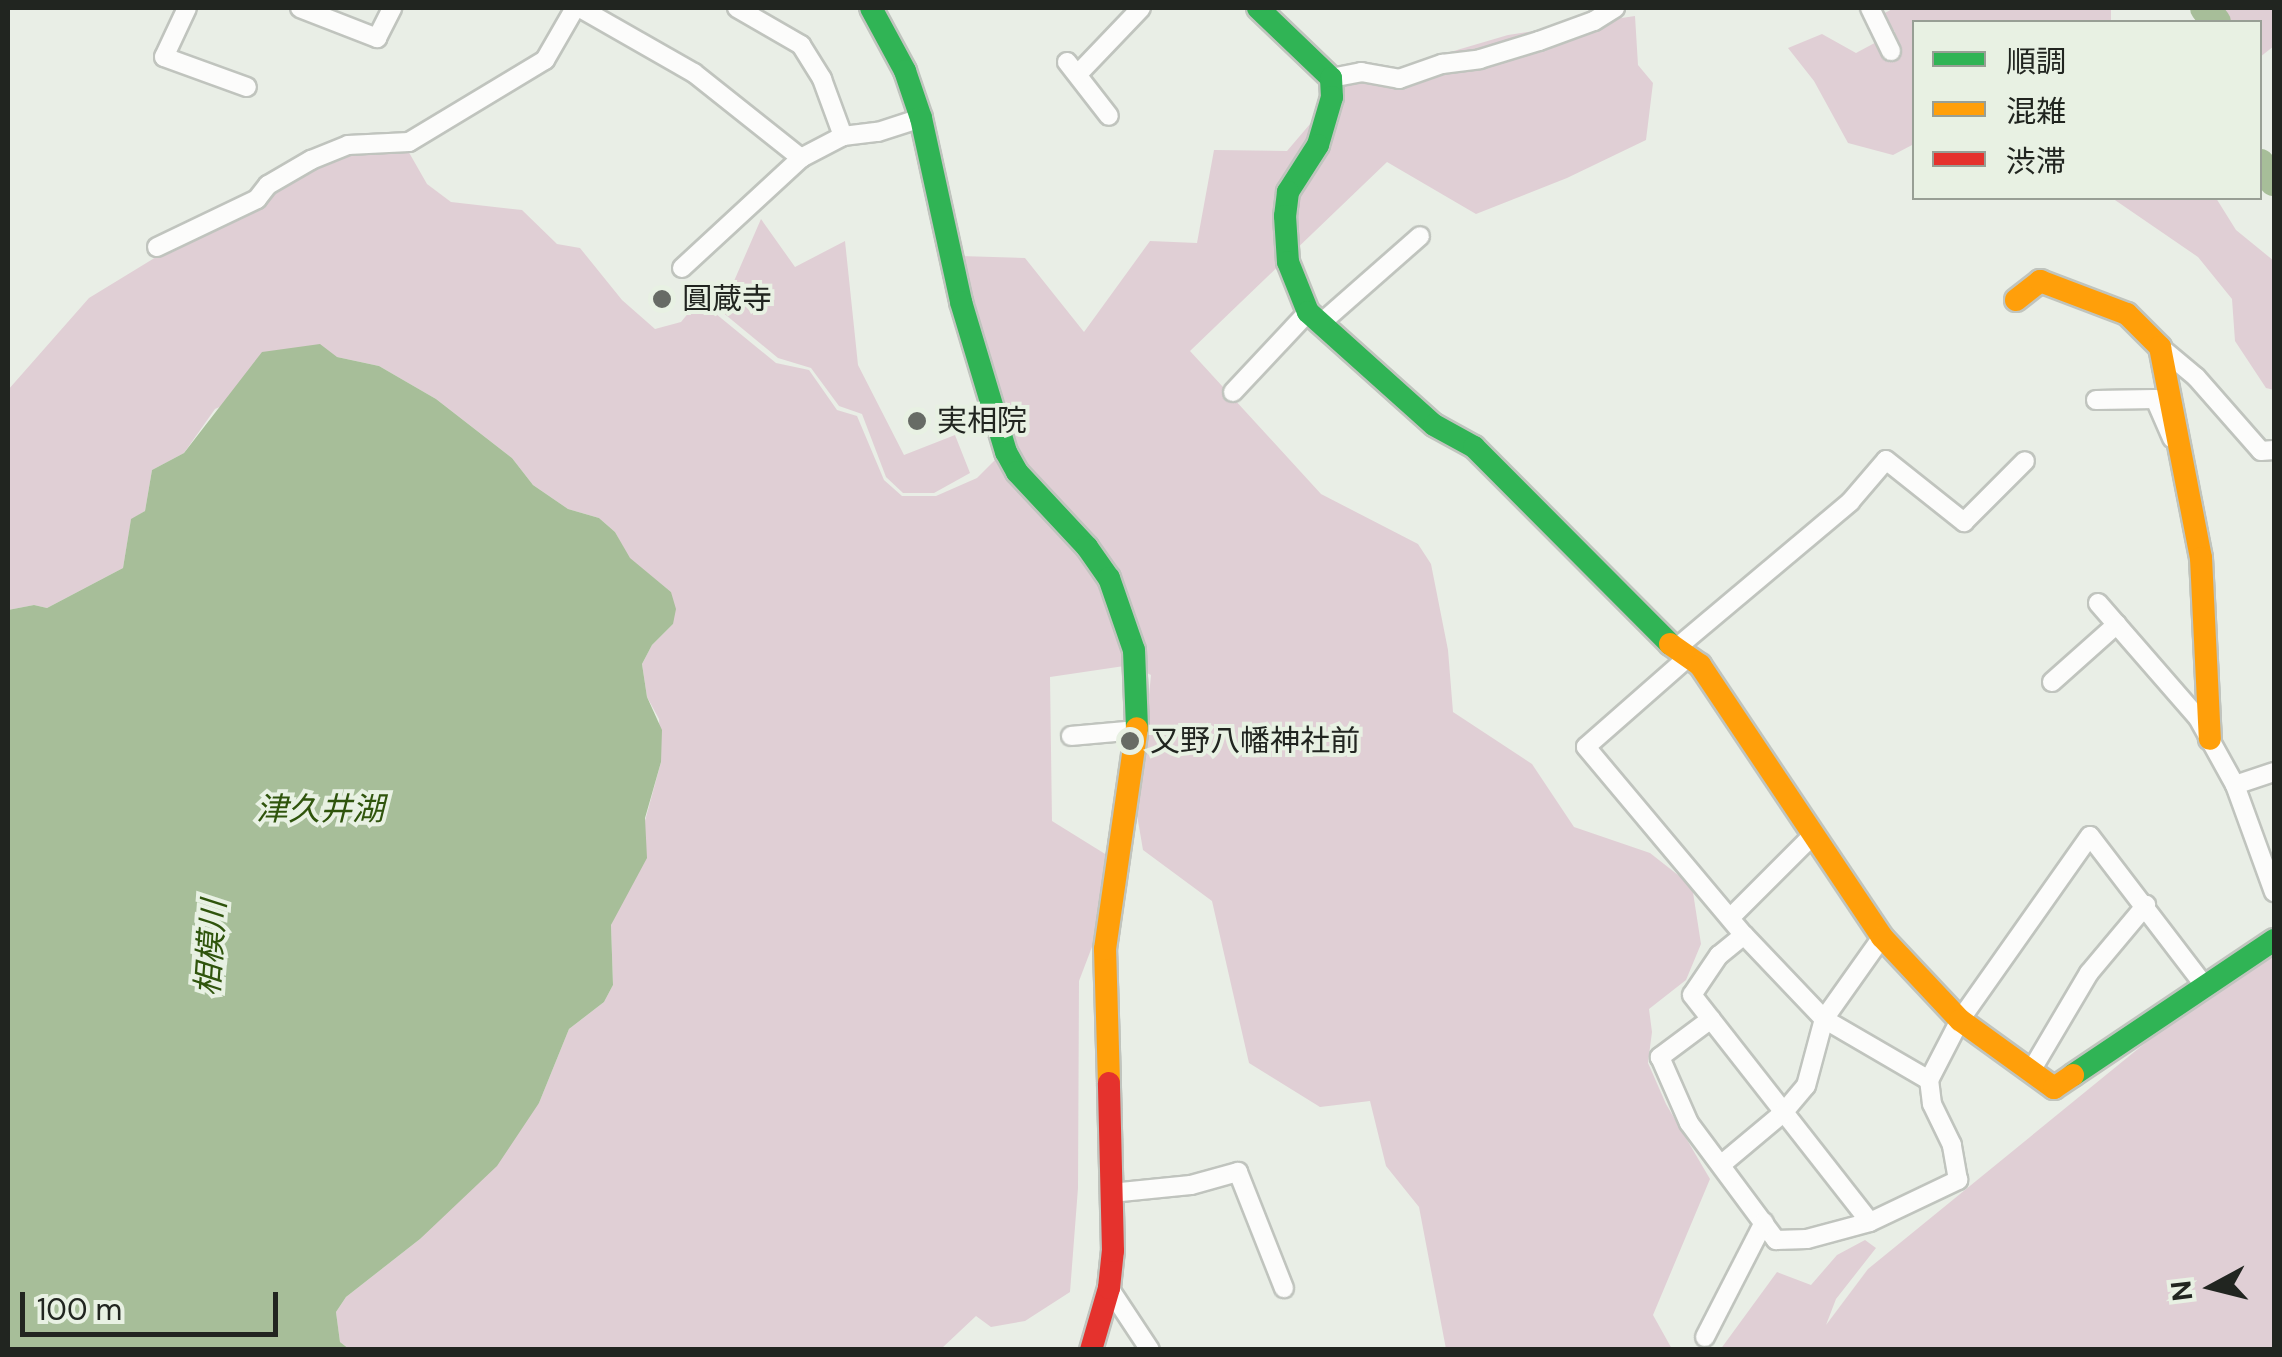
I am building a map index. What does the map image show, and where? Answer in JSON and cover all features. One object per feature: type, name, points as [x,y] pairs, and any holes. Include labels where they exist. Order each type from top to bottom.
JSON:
[{"type":"street","points":[[187,8],[164,57],[248,87]]},
{"type":"street","points":[[300,8],[377,38],[392,8]]},
{"type":"street","points":[[157,247],[258,199],[268,185],[311,160],[348,145],[409,142],[545,60],[577,8],[694,73],[801,158]]},
{"type":"street","points":[[737,8],[801,45],[822,79],[843,136]]},
{"type":"street","points":[[872,8],[904,71],[921,118],[961,302],[999,432],[1017,472],[1086,547],[1108,578],[1134,650],[1139,679],[1137,730],[1105,949],[1113,1251],[1109,1288],[1091,1350]]},
{"type":"street","points":[[1109,116],[1073,68],[1141,8]]},
{"type":"street","points":[[1261,8],[1331,78],[1332,98],[1318,145],[1288,192],[1285,216],[1288,262],[1314,318],[1434,425],[1474,447],[1680,654],[1700,665],[1882,937],[1960,1020],[2054,1088],[2274,940]]},
{"type":"street","points":[[1331,78],[1361,72],[1399,79],[1442,64],[1539,41],[1594,21],[1615,8]]},
{"type":"street","points":[[1870,8],[1890,51]]},
{"type":"street","points":[[682,268],[801,158],[843,136],[878,132],[921,118]]},
{"type":"street","points":[[1234,392],[1314,318],[1420,236]]},
{"type":"street","points":[[2016,300],[2040,281],[2126,314],[2196,377],[2261,451],[2274,450]]},
{"type":"street","points":[[2160,347],[2201,558],[2210,740]]},
{"type":"street","points":[[2096,400],[2155,400],[2181,449]]},
{"type":"street","points":[[1930,1080],[1824,1020],[1744,935],[1586,747],[1680,654],[1850,502],[1886,460],[1964,522],[2025,461]]},
{"type":"street","points":[[2098,603],[2198,718],[2265,840],[2274,892]]},
{"type":"street","points":[[2052,682],[2116,624]]},
{"type":"street","points":[[1071,736],[1137,730]]},
{"type":"street","points":[[2235,785],[2274,772]]},
{"type":"street","points":[[1730,918],[1812,834]]},
{"type":"street","points":[[1711,1019],[1660,1057],[1689,1123],[1776,1240],[1807,1239],[1870,1222],[1958,1180],[1952,1145],[1932,1104],[1930,1080],[1960,1020],[2090,836],[2204,985]]},
{"type":"street","points":[[2031,1071],[2089,973],[2146,905]]},
{"type":"street","points":[[1744,935],[1720,955],[1692,995],[1870,1222]]},
{"type":"street","points":[[1722,1164],[1783,1112],[1806,1086],[1824,1020],[1882,937]]},
{"type":"street","points":[[1111,1193],[1191,1185],[1238,1172],[1284,1288]]},
{"type":"street","points":[[1705,1337],[1764,1222]]},
{"type":"street","points":[[1109,1288],[1150,1350]]},
{"type":"shaded area","points":[[1894,8],[2111,8],[2111,20],[1912,20],[1912,145],[1893,155],[1848,143],[1814,81],[1788,48],[1822,34],[1856,53],[1895,32],[1883,14]]},
{"type":"shaded area","points":[[2216,8],[2274,8],[2274,46],[2262,55],[2262,20],[2223,20]]},
{"type":"shaded area","points":[[1635,16],[1638,65],[1653,83],[1646,140],[1567,178],[1476,214],[1387,162],[1190,351],[1321,494],[1418,544],[1431,564],[1448,650],[1453,712],[1532,764],[1574,827],[1650,853],[1692,886],[1701,944],[1686,980],[1649,1009],[1652,1032],[1648,1063],[1666,1104],[1710,1179],[1653,1315],[1672,1349],[1446,1349],[1419,1207],[1386,1166],[1370,1101],[1320,1107],[1249,1063],[1212,901],[1143,850],[1137,815],[1151,675],[1131,665],[1050,677],[1052,821],[1110,857],[1095,939],[1079,981],[1078,1188],[1070,1292],[1025,1321],[991,1327],[976,1316],[941,1349],[349,1349],[340,1342],[336,1312],[346,1297],[420,1239],[539,1103],[569,1029],[604,1002],[613,985],[611,925],[625,894],[661,762],[659,719],[647,697],[642,664],[652,645],[673,624],[671,592],[629,558],[615,532],[599,518],[568,509],[533,485],[512,458],[436,399],[379,366],[337,357],[215,409],[184,453],[152,470],[145,511],[131,520],[123,568],[47,608],[34,605],[8,610],[8,390],[89,298],[184,240],[250,210],[306,170],[357,152],[407,149],[427,184],[451,202],[522,210],[557,244],[580,248],[622,300],[655,329],[681,322],[699,300],[776,363],[809,370],[837,410],[857,416],[884,480],[902,496],[936,496],[977,478],[1013,442],[960,256],[1025,258],[1084,332],[1150,241],[1197,243],[1214,150],[1287,151],[1345,83],[1508,35]]},
{"type":"shaded area","points":[[2115,200],[2217,200],[2236,230],[2274,261],[2274,390],[2266,388],[2235,341],[2232,299],[2198,257]]},
{"type":"shaded area","points":[[761,219],[795,267],[845,241],[858,365],[904,455],[955,435],[970,473],[934,493],[903,493],[886,477],[862,414],[839,406],[811,368],[778,358],[721,311]]},
{"type":"shaded area","points":[[2274,951],[2274,1349],[1720,1350],[1777,1272],[1811,1285],[1837,1255],[1865,1240],[1876,1248],[1836,1299],[1826,1325],[1868,1269],[2155,1035]]},
{"type":"water","name":"津久井湖","points":[[320,344],[337,357],[379,366],[436,399],[512,458],[533,485],[568,509],[599,518],[615,532],[630,558],[671,592],[676,609],[673,624],[652,645],[642,664],[647,697],[662,730],[661,762],[645,818],[647,858],[611,925],[613,985],[604,1002],[569,1029],[539,1103],[497,1166],[420,1239],[346,1297],[336,1312],[340,1342],[349,1349],[8,1349],[8,610],[34,605],[47,608],[123,568],[131,519],[145,511],[152,470],[184,453],[262,352]]},
{"type":"waterway","points":[[2205,8],[2214,20]]},
{"type":"waterway","points":[[2262,166],[2274,181]]},
{"type":"traffic: fast","points":[[871,8],[905,71],[921,118],[961,302],[1006,452],[1017,472],[1087,547],[1109,578],[1134,650],[1137,728]]},
{"type":"traffic: fast","points":[[1258,8],[1331,78],[1332,97],[1318,145],[1288,192],[1285,216],[1288,262],[1308,312],[1434,425],[1474,447],[1670,644]]},
{"type":"traffic: fast","points":[[2073,1075],[2274,940]]},
{"type":"traffic: slow","points":[[2016,300],[2040,281],[2127,314],[2160,347],[2201,558],[2210,739]]},
{"type":"traffic: slow","points":[[1670,644],[1700,665],[1882,937],[1960,1020],[2054,1088],[2073,1075]]},
{"type":"traffic: slow","points":[[1109,1083],[1105,949],[1137,728]]},
{"type":"traffic: jam","points":[[1091,1350],[1109,1288],[1113,1251],[1109,1083]]},
{"type":"place","name":"圓蔵寺","points":[[662,299]]},
{"type":"place","name":"実相院","points":[[917,421]]},
{"type":"place","name":"又野八幡神社前","points":[[1130,741]]},
{"type":"water label","name":"相模川","points":[[211,948]]}]
